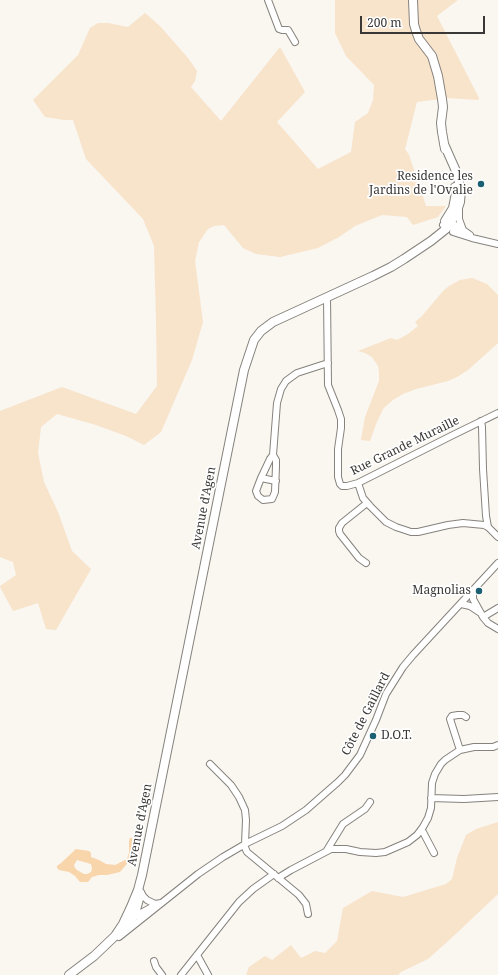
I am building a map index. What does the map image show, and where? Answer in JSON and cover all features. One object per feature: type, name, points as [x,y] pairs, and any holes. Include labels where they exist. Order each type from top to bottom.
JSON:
[{"type":"main road","points":[[413,0],[414,24],[416,31],[421,42],[432,56],[438,76],[442,99],[443,107],[441,123],[444,144],[456,193],[447,225]]},
{"type":"main road","points":[[444,144],[456,171],[461,190],[460,202],[456,214],[447,225]]},
{"type":"main road","name":"Avenue d'Agen","points":[[142,875],[244,370],[254,340],[261,331],[269,325],[391,267],[425,245],[447,225]]},
{"type":"main road","points":[[69,975],[119,937],[134,913],[141,892],[142,875]]},
{"type":"main road","points":[[94,956],[115,936],[123,924],[134,913],[142,875]]},
{"type":"street","points":[[268,0],[279,28],[282,30],[288,30],[295,42]]},
{"type":"street","points":[[460,202],[459,218],[463,230]]},
{"type":"street","points":[[447,225],[463,230],[475,237],[498,244]]},
{"type":"street","points":[[447,225],[451,231],[487,241]]},
{"type":"street","name":"Rue Grande Muraille","points":[[327,297],[328,385],[341,419],[338,449],[338,477],[340,484],[347,486],[358,483],[498,413]]},
{"type":"street","points":[[273,455],[276,460],[274,497],[269,500],[263,500],[258,496],[256,491],[273,455],[277,403],[281,389],[286,381],[297,373],[328,363]]},
{"type":"street","points":[[481,421],[486,516],[488,527]]},
{"type":"street","points":[[469,427],[476,430],[482,437]]},
{"type":"street","points":[[261,478],[276,482]]},
{"type":"street","points":[[358,483],[363,498],[377,514],[396,528],[411,532],[482,520],[486,516]]},
{"type":"street","points":[[366,563],[359,558],[340,534],[339,528],[342,523],[367,503]]},
{"type":"street","points":[[463,522],[488,527],[498,537]]},
{"type":"street","name":"Côte de Gaillard","points":[[119,937],[198,874],[244,844],[276,829],[294,818],[327,793],[345,775],[360,755],[386,694],[403,667],[498,564]]},
{"type":"street","points":[[473,590],[473,599],[482,615],[488,623],[498,629]]},
{"type":"street","points":[[461,604],[470,606],[482,615]]},
{"type":"street","points":[[482,615],[498,608]]},
{"type":"street","points":[[460,750],[450,719],[452,716],[458,715],[463,715],[466,717]]},
{"type":"street","points":[[181,975],[239,902],[253,890],[276,876],[291,870],[331,849],[346,849],[376,853],[385,852],[408,842],[417,835],[428,818],[431,808],[432,783],[441,764],[460,750],[474,747],[493,747],[498,745]]},
{"type":"street","points":[[210,764],[231,785],[239,797],[246,820],[244,844],[248,852],[299,896],[306,904],[308,914]]},
{"type":"street","points":[[431,798],[464,799],[498,797]]},
{"type":"street","points":[[328,850],[343,824],[365,809],[370,802]]},
{"type":"street","points":[[421,830],[434,853]]},
{"type":"street","points":[[141,892],[147,900],[155,904],[161,903]]},
{"type":"street","points":[[134,913],[161,903]]},
{"type":"street","points":[[134,913],[143,918]]},
{"type":"street","points":[[197,955],[208,975]]},
{"type":"street","points":[[154,961],[156,967],[162,975]]},
{"type":"shaded area","points":[[335,0],[458,0],[437,16],[479,98],[478,100],[448,98],[417,102],[405,149],[409,155],[426,206],[446,206],[438,217],[413,225],[407,217],[382,215],[355,226],[339,237],[318,248],[280,257],[256,254],[243,248],[224,225],[214,226],[208,229],[199,242],[195,261],[203,322],[192,360],[161,432],[144,445],[126,436],[96,425],[57,414],[41,427],[38,453],[44,482],[58,512],[72,551],[91,569],[56,630],[46,629],[38,603],[13,611],[0,587],[16,575],[13,562],[0,557],[0,411],[62,387],[136,414],[157,386],[156,321],[154,246],[143,219],[86,159],[73,120],[45,117],[33,100],[78,55],[90,28],[98,23],[108,23],[128,27],[145,13],[160,26],[188,58],[197,71],[195,81],[191,87],[221,121],[280,47],[305,92],[277,122],[318,169],[351,152],[355,122],[368,113],[373,100],[374,85],[346,56],[335,33]]},
{"type":"shaded area","points":[[472,278],[487,284],[498,295],[498,343],[468,370],[457,377],[448,381],[416,389],[393,400],[383,409],[370,441],[361,440],[365,417],[379,381],[379,372],[378,366],[372,357],[358,351],[391,338],[397,340],[408,334],[418,326],[415,322],[443,291],[460,280]]},
{"type":"shaded area","points":[[498,822],[498,894],[428,959],[401,972],[398,975],[246,975],[249,967],[265,956],[272,960],[291,945],[301,958],[315,951],[325,953],[337,941],[343,908],[372,891],[403,897],[446,884],[452,879],[457,858],[466,835],[476,829]]},
{"type":"shaded area","points":[[130,838],[132,838],[132,858],[120,872],[99,875],[92,877],[88,882],[80,882],[69,872],[59,870],[57,868],[57,866],[76,849],[89,851],[91,853],[91,857],[106,864],[115,865],[127,859],[129,853]],"holes":[[[77,860],[91,864],[91,872],[87,874],[77,870],[74,865]]]},
{"type":"place","name":"Residence les Jardins de l'Ovalie","points":[[481,184]]},
{"type":"place","name":"Magnolias","points":[[479,591]]},
{"type":"place","name":"D.O.T.","points":[[373,736]]}]
